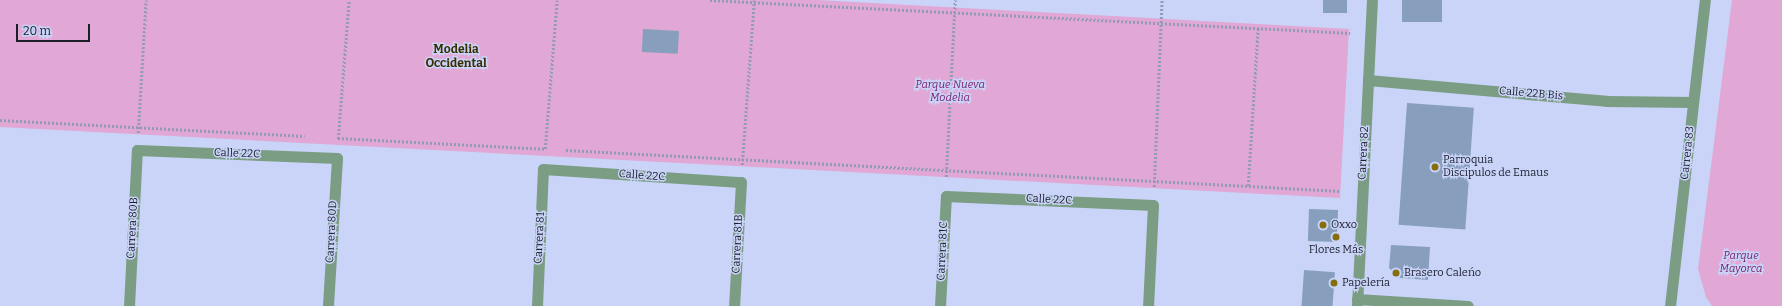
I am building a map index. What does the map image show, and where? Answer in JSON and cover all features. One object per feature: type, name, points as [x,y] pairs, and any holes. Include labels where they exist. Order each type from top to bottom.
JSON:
[{"type":"street","name":"Carrera 82","points":[[1357,302],[1372,0]]},
{"type":"street","name":"Carrera 83","points":[[1670,306],[1705,0]]},
{"type":"street","name":"Calle 22B Bis","points":[[1368,80],[1606,101],[1693,102]]},
{"type":"street","name":"Calle 22C","points":[[137,150],[337,158]]},
{"type":"street","name":"Carrera 80B","points":[[129,306],[137,150]]},
{"type":"street","name":"Carrera 80D","points":[[328,306],[337,158]]},
{"type":"street","name":"Calle 22C","points":[[543,169],[741,182]]},
{"type":"street","name":"Carrera 81","points":[[537,306],[543,169]]},
{"type":"street","name":"Carrera 81B","points":[[734,306],[741,182]]},
{"type":"street","name":"Calle 22C","points":[[946,196],[1153,205]]},
{"type":"street","name":"Carrera 81C","points":[[940,306],[946,196]]},
{"type":"street","points":[[1148,306],[1153,205]]},
{"type":"street","points":[[1357,302],[1468,306]]},
{"type":"path","points":[[137,150],[146,0]]},
{"type":"path","points":[[337,158],[349,0]]},
{"type":"path","points":[[543,169],[557,0]]},
{"type":"path","points":[[710,0],[754,1],[954,13],[1350,33]]},
{"type":"path","points":[[946,196],[955,0]]},
{"type":"path","points":[[1153,205],[1162,0]]},
{"type":"path","points":[[741,182],[754,1]]},
{"type":"path","points":[[1248,186],[1258,28]]},
{"type":"path","points":[[0,120],[307,137]]},
{"type":"path","points":[[330,138],[553,150]]},
{"type":"path","points":[[560,150],[1341,191]]},
{"type":"green space","name":"Parque Nueva Modelia","points":[[0,0],[817,0],[1349,29],[1340,198],[0,127]]},
{"type":"green space","name":"Parque Mayorca","points":[[1732,0],[1782,0],[1782,306],[1712,306],[1706,297],[1698,269]]},
{"type":"building","points":[[1323,0],[1347,0],[1347,13],[1323,13]]},
{"type":"building","points":[[1402,0],[1442,0],[1442,22],[1402,22]]},
{"type":"building","points":[[643,29],[679,31],[678,54],[642,52]]},
{"type":"building","name":"Parroquia Discipulos de Emaus","points":[[1407,103],[1474,108],[1465,229],[1398,225]]},
{"type":"building","name":"Oxxo","points":[[1309,209],[1338,210],[1337,242],[1308,241]]},
{"type":"building","points":[[1391,245],[1430,247],[1428,280],[1400,278],[1389,268]]},
{"type":"building","points":[[1304,270],[1335,272],[1333,306],[1301,306]]},
{"type":"place","name":"Parroquia Discipulos de Emaus","points":[[1435,167]]},
{"type":"place","name":"Oxxo","points":[[1323,225]]},
{"type":"place","name":"Flores Más","points":[[1336,237]]},
{"type":"place","name":"Brasero Caleńo","points":[[1396,273]]},
{"type":"place","name":"Papelería","points":[[1334,283]]},
{"type":"district","name":"Modelia Occidental","points":[[456,57]]}]
